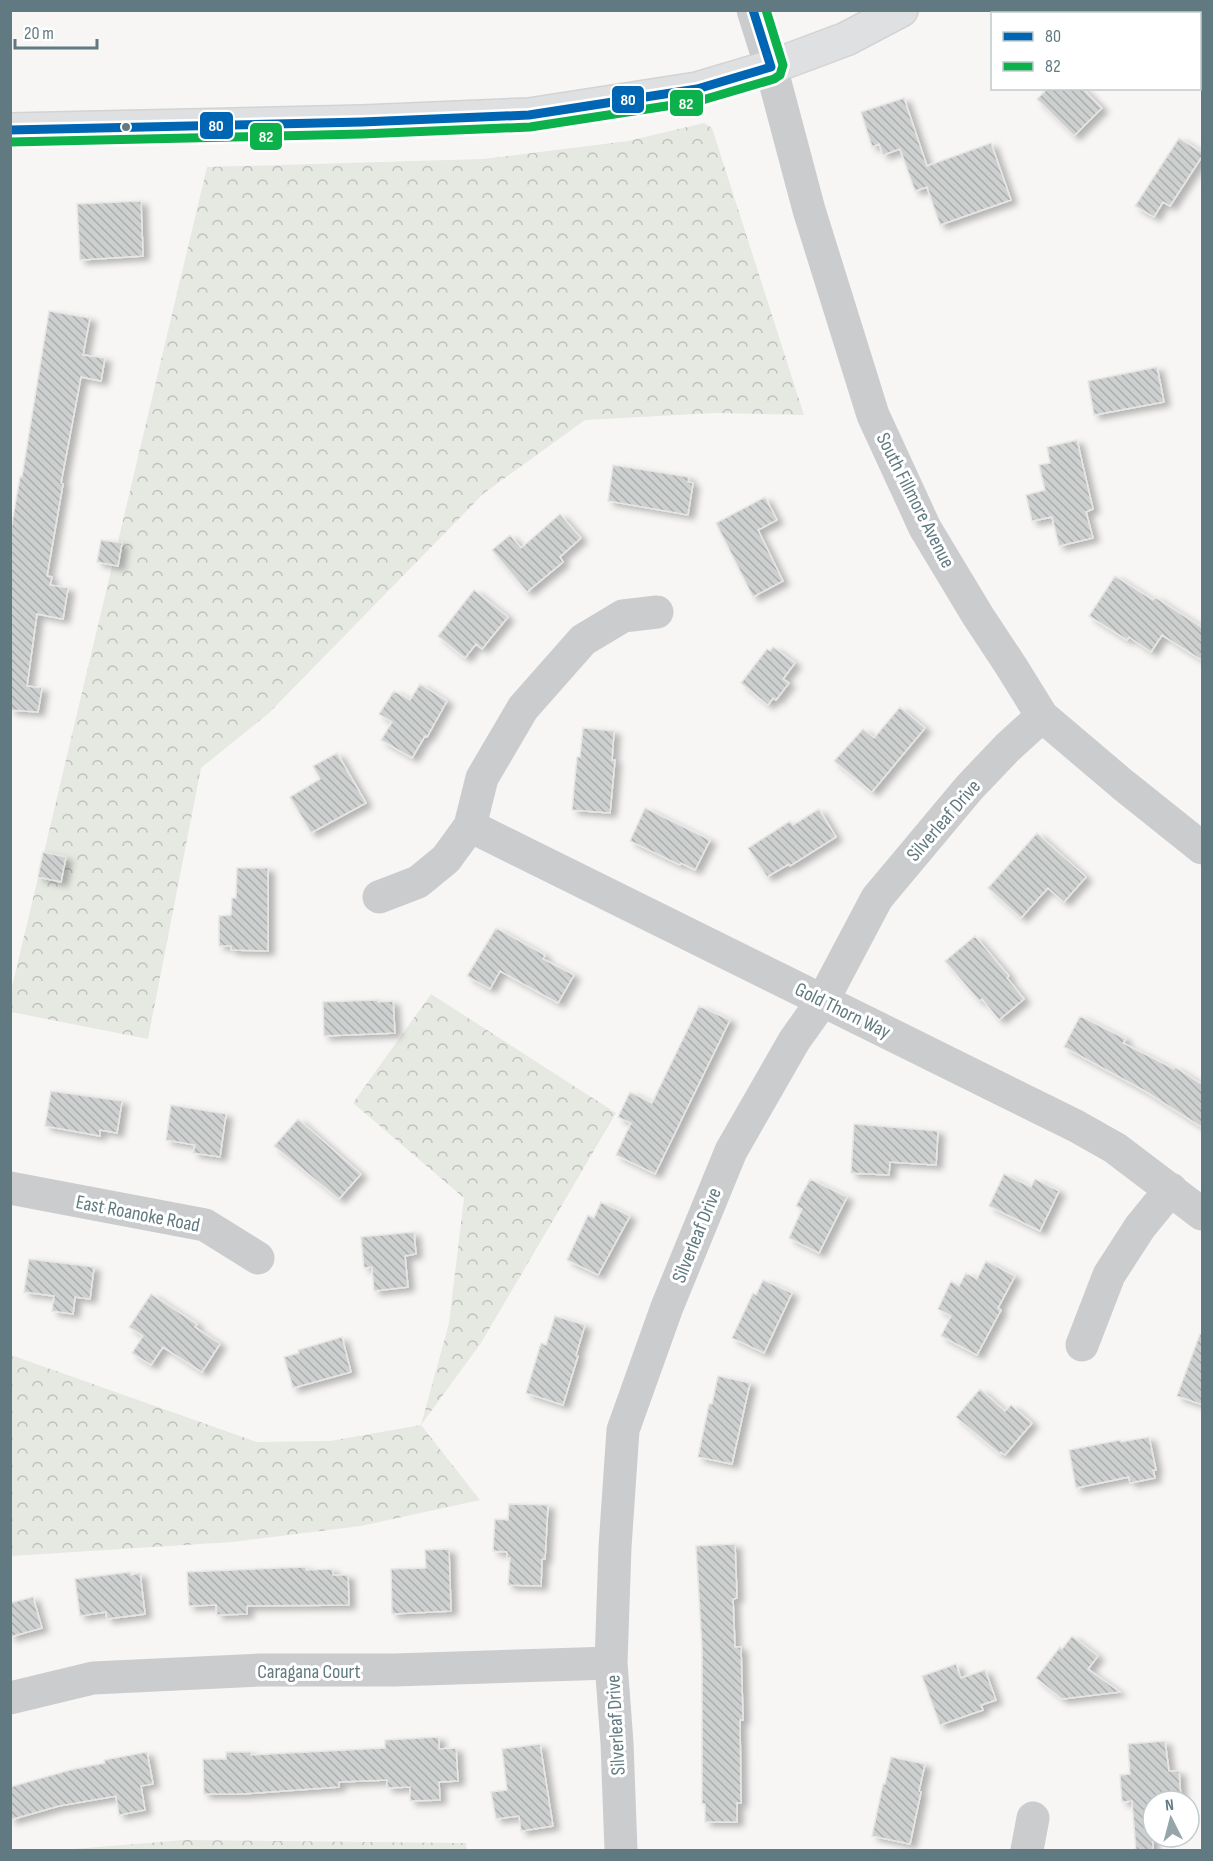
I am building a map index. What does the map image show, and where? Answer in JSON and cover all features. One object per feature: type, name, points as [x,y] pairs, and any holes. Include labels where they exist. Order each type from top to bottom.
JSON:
[{"type":"main road","points":[[10,130],[362,122],[529,115],[697,89],[771,67],[846,39],[901,10]]},
{"type":"street","name":"South Fillmore Avenue","points":[[753,10],[771,67],[809,210],[873,415],[925,528],[1042,716],[1122,784],[1203,848]]},
{"type":"street","points":[[379,897],[418,882],[446,859],[470,826],[482,778],[523,708],[584,640],[623,616],[657,612]]},
{"type":"street","name":"Silverleaf Drive","points":[[621,1851],[611,1663],[615,1548],[624,1430],[667,1307],[731,1151],[794,1041],[823,1000],[877,898],[969,788],[1042,716]]},
{"type":"street","name":"Gold Thorn Way","points":[[470,826],[1076,1126],[1115,1148],[1203,1214]]},
{"type":"street","name":"East Roanoke Road","points":[[10,1188],[205,1225],[258,1258]]},
{"type":"street","points":[[1082,1345],[1109,1275],[1140,1227],[1171,1189]]},
{"type":"street","name":"Caragana Court","points":[[10,1698],[93,1678],[261,1671],[394,1670],[611,1663]]},
{"type":"street","points":[[1027,1851],[1033,1818]]},
{"type":"green space","points":[[704,123],[712,128],[804,415],[715,413],[585,420],[484,493],[269,713],[201,768],[148,1039],[11,1012],[11,991],[207,167],[483,159],[628,141]]},
{"type":"green space","points":[[431,994],[616,1113],[481,1343],[421,1425],[449,1323],[464,1198],[353,1103]]},
{"type":"green space","points":[[11,1355],[257,1442],[330,1441],[421,1425],[480,1500],[361,1526],[232,1542],[11,1556]]},
{"type":"green space","points":[[184,1840],[466,1843],[467,1850],[61,1850]]},
{"type":"building","points":[[1046,90],[1084,90],[1102,108],[1074,136],[1037,99]]},
{"type":"building","points":[[904,98],[927,166],[991,143],[1011,200],[940,225],[927,187],[915,191],[900,149],[883,155],[879,144],[872,147],[861,112]]},
{"type":"building","points":[[1179,138],[1203,155],[1170,206],[1163,202],[1154,217],[1135,206]]},
{"type":"building","points":[[141,201],[143,256],[80,260],[77,204]]},
{"type":"building","points":[[49,311],[90,318],[83,355],[105,358],[101,381],[81,377],[61,483],[63,484],[47,576],[52,577],[50,585],[68,588],[63,619],[37,614],[27,686],[42,688],[38,712],[10,710],[10,535],[20,477],[22,477]]},
{"type":"building","points":[[1157,367],[1164,402],[1094,415],[1088,381]]},
{"type":"building","points":[[1077,440],[1093,509],[1086,512],[1093,538],[1059,546],[1052,517],[1032,521],[1026,495],[1045,490],[1039,465],[1050,463],[1047,447]]},
{"type":"building","points":[[613,465],[689,477],[688,482],[693,483],[688,515],[608,501]]},
{"type":"building","points":[[765,497],[777,520],[758,530],[783,581],[753,597],[716,523]]},
{"type":"building","points":[[560,514],[581,538],[560,557],[563,562],[527,592],[492,550],[510,535],[521,548]]},
{"type":"building","points":[[101,540],[122,543],[118,566],[97,562]]},
{"type":"building","points":[[1115,576],[1153,600],[1155,597],[1203,628],[1203,661],[1162,635],[1151,652],[1129,637],[1127,640],[1089,616]]},
{"type":"building","points":[[474,590],[508,617],[482,649],[476,644],[465,658],[438,636]]},
{"type":"building","points":[[773,647],[795,663],[783,679],[789,683],[776,700],[773,698],[768,705],[741,683],[767,649],[770,651]]},
{"type":"building","points":[[420,684],[447,701],[412,758],[381,740],[392,722],[379,714],[394,691],[410,700]]},
{"type":"building","points":[[900,707],[925,728],[872,792],[834,761],[863,729],[874,738]]},
{"type":"building","points":[[583,728],[614,731],[612,760],[615,760],[610,813],[572,810],[577,757],[580,757]]},
{"type":"building","points":[[337,753],[366,803],[311,833],[290,797],[320,779],[313,766]]},
{"type":"building","points":[[645,808],[710,840],[695,870],[630,841]]},
{"type":"building","points":[[819,809],[836,837],[790,866],[789,864],[767,877],[748,848],[790,821],[793,825]]},
{"type":"building","points":[[1037,833],[1086,877],[1064,902],[1048,888],[1021,918],[988,888]]},
{"type":"building","points":[[43,852],[66,857],[61,882],[38,877]]},
{"type":"building","points":[[237,868],[268,868],[268,951],[231,950],[231,946],[219,946],[219,916],[231,915],[232,898],[236,898]]},
{"type":"building","points":[[496,928],[545,955],[543,959],[574,975],[558,1003],[500,971],[490,989],[467,976]]},
{"type":"building","points":[[975,936],[1009,976],[1007,978],[1024,999],[999,1020],[982,999],[979,1001],[945,961]]},
{"type":"building","points":[[378,1000],[378,1002],[393,1001],[395,1033],[324,1036],[323,1002]]},
{"type":"building","points":[[699,1006],[730,1020],[655,1174],[616,1155],[631,1123],[618,1117],[630,1092],[652,1103]]},
{"type":"building","points":[[1080,1016],[1126,1039],[1123,1043],[1174,1069],[1175,1067],[1203,1085],[1203,1128],[1145,1091],[1064,1047]]},
{"type":"building","points":[[51,1091],[122,1101],[117,1133],[100,1130],[100,1136],[45,1126]]},
{"type":"building","points":[[171,1105],[226,1114],[220,1157],[193,1153],[195,1145],[166,1140]]},
{"type":"building","points":[[298,1119],[361,1174],[339,1199],[274,1146]]},
{"type":"building","points":[[854,1124],[938,1131],[936,1165],[890,1162],[889,1175],[851,1173]]},
{"type":"building","points":[[1004,1174],[1031,1187],[1035,1179],[1059,1191],[1040,1231],[989,1206]]},
{"type":"building","points":[[810,1179],[847,1197],[819,1253],[789,1238],[802,1209],[796,1206]]},
{"type":"building","points":[[601,1202],[630,1216],[598,1275],[567,1260],[588,1215],[594,1218]]},
{"type":"building","points":[[414,1232],[416,1254],[405,1256],[408,1287],[374,1291],[372,1267],[364,1268],[361,1237]]},
{"type":"building","points":[[29,1259],[94,1267],[90,1299],[75,1297],[73,1314],[52,1311],[54,1296],[24,1292]]},
{"type":"building","points":[[986,1261],[1015,1276],[998,1308],[1001,1310],[977,1355],[941,1336],[951,1316],[938,1309],[951,1281],[959,1286],[966,1273],[977,1279]]},
{"type":"building","points":[[763,1280],[792,1293],[764,1353],[732,1338],[753,1293],[756,1295]]},
{"type":"building","points":[[151,1294],[197,1324],[195,1327],[220,1344],[202,1372],[163,1347],[151,1365],[132,1353],[143,1336],[129,1327]]},
{"type":"building","points":[[555,1316],[585,1325],[563,1405],[526,1393],[541,1343],[546,1345]]},
{"type":"building","points":[[1200,1334],[1203,1334],[1203,1405],[1177,1396]]},
{"type":"building","points":[[342,1337],[351,1372],[293,1388],[284,1357],[299,1353],[298,1350]]},
{"type":"building","points":[[718,1376],[750,1383],[732,1464],[698,1457],[709,1404],[712,1404]]},
{"type":"building","points":[[980,1389],[1005,1411],[1011,1405],[1032,1423],[1005,1455],[1001,1452],[1000,1454],[956,1417]]},
{"type":"building","points":[[1149,1437],[1156,1470],[1153,1470],[1155,1478],[1130,1483],[1129,1477],[1076,1488],[1069,1450]]},
{"type":"building","points":[[509,1504],[548,1505],[541,1586],[508,1585],[510,1558],[507,1558],[507,1552],[493,1551],[495,1519],[508,1520]]},
{"type":"building","points":[[735,1544],[737,1598],[733,1599],[735,1647],[741,1647],[743,1720],[740,1720],[741,1803],[737,1803],[737,1822],[705,1822],[705,1804],[702,1804],[702,1647],[696,1546]]},
{"type":"building","points":[[449,1549],[451,1611],[392,1614],[391,1569],[426,1568],[425,1550]]},
{"type":"building","points":[[306,1567],[306,1570],[333,1569],[333,1575],[348,1575],[349,1605],[247,1606],[247,1614],[217,1615],[216,1605],[189,1606],[187,1572]]},
{"type":"building","points":[[130,1572],[131,1575],[140,1573],[145,1614],[107,1619],[106,1612],[80,1616],[75,1579]]},
{"type":"building","points":[[33,1597],[42,1628],[10,1637],[10,1603]]},
{"type":"building","points":[[1072,1636],[1098,1656],[1088,1669],[1120,1692],[1062,1699],[1036,1678],[1060,1647],[1062,1649]]},
{"type":"building","points":[[956,1664],[961,1678],[985,1670],[996,1700],[981,1705],[983,1710],[940,1725],[922,1676]]},
{"type":"building","points":[[439,1737],[439,1749],[456,1748],[458,1781],[439,1782],[440,1800],[410,1801],[410,1787],[387,1788],[387,1780],[339,1782],[339,1787],[242,1794],[204,1794],[203,1759],[226,1759],[226,1752],[251,1752],[251,1755],[385,1748],[385,1740]]},
{"type":"building","points":[[1165,1741],[1169,1771],[1179,1771],[1180,1789],[1141,1789],[1141,1849],[1153,1849],[1153,1851],[1136,1851],[1132,1801],[1122,1802],[1120,1775],[1130,1774],[1128,1744]]},
{"type":"building","points":[[540,1744],[553,1826],[521,1831],[519,1816],[496,1819],[491,1792],[507,1790],[502,1749]]},
{"type":"building","points":[[147,1752],[153,1784],[141,1786],[145,1810],[119,1815],[116,1796],[59,1806],[10,1820],[10,1787],[105,1763],[104,1760]]},
{"type":"building","points":[[891,1757],[925,1764],[910,1844],[872,1836]]},
{"type":"transit line","name":"80","points":[[10,130],[362,122],[529,115],[697,89],[771,67],[753,10]]},
{"type":"transit line","name":"82","points":[[10,142],[362,134],[530,127],[699,101],[774,79],[780,75],[783,65],[766,10]]}]
